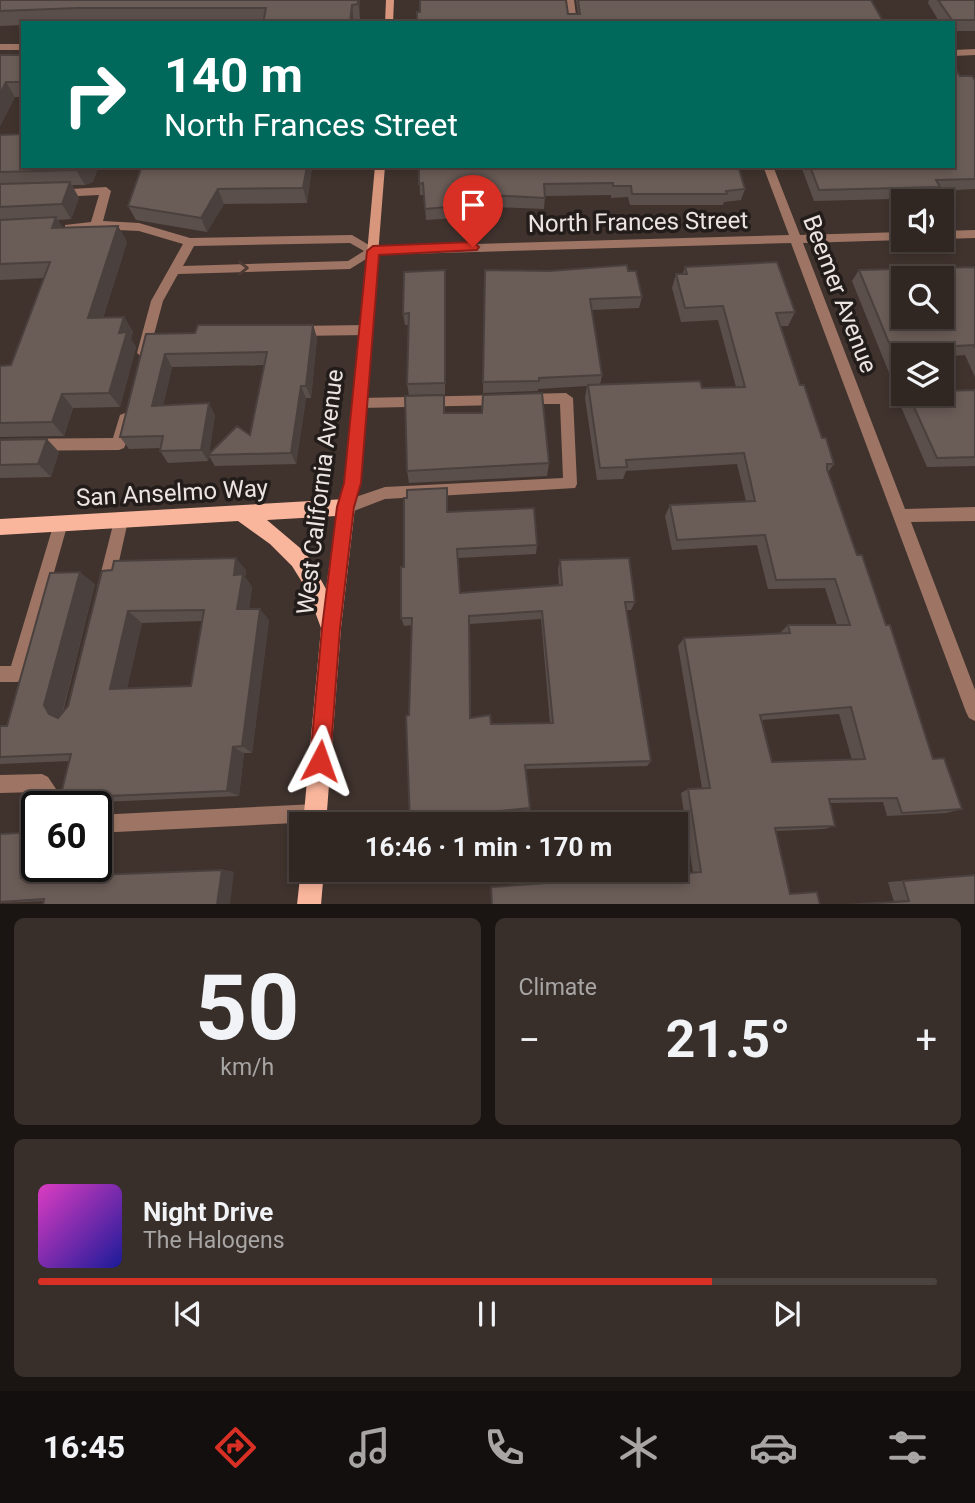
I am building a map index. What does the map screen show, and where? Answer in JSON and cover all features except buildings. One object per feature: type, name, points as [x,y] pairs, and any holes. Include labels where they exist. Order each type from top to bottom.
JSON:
[{"type":"main road","name":"San Anselmo Way","points":[[0,527],[244,515],[346,507]]},
{"type":"main road","name":"West California Avenue","points":[[316,812],[331,628],[346,507]]},
{"type":"main road","points":[[244,515],[277,536],[297,554],[315,579],[331,628]]},
{"type":"main road","points":[[309,904],[311,882]]},
{"type":"street","points":[[389,21],[390,0]]},
{"type":"street","points":[[570,0],[573,21]]},
{"type":"street","points":[[0,47],[21,47]]},
{"type":"street","points":[[955,53],[975,52]]},
{"type":"street","name":"West California Avenue","points":[[346,507],[352,483],[360,403],[380,168]]},
{"type":"street","name":"Beemer Avenue","points":[[769,168],[975,712]]},
{"type":"street","points":[[40,193],[106,191],[96,225]]},
{"type":"street","points":[[60,228],[96,225],[139,227],[190,242],[352,239],[373,251],[350,265],[174,270]]},
{"type":"street","points":[[954,235],[975,234]]},
{"type":"street","name":"North Frances Street","points":[[373,251],[891,236]]},
{"type":"street","points":[[140,366],[157,300],[190,242]]},
{"type":"street","points":[[275,331],[367,330]]},
{"type":"street","points":[[346,507],[385,493],[570,484],[566,398],[360,403]]},
{"type":"street","points":[[0,445],[119,443],[129,404]]},
{"type":"street","points":[[901,516],[975,514]]},
{"type":"street","points":[[102,598],[121,521]]},
{"type":"street","points":[[0,674],[17,674],[61,523]]},
{"type":"street","points":[[0,785],[42,783],[48,791]]},
{"type":"street","points":[[112,824],[289,819]]},
{"type":"route","points":[[320,761],[331,628],[346,507],[352,483],[373,251],[473,247]]}]
